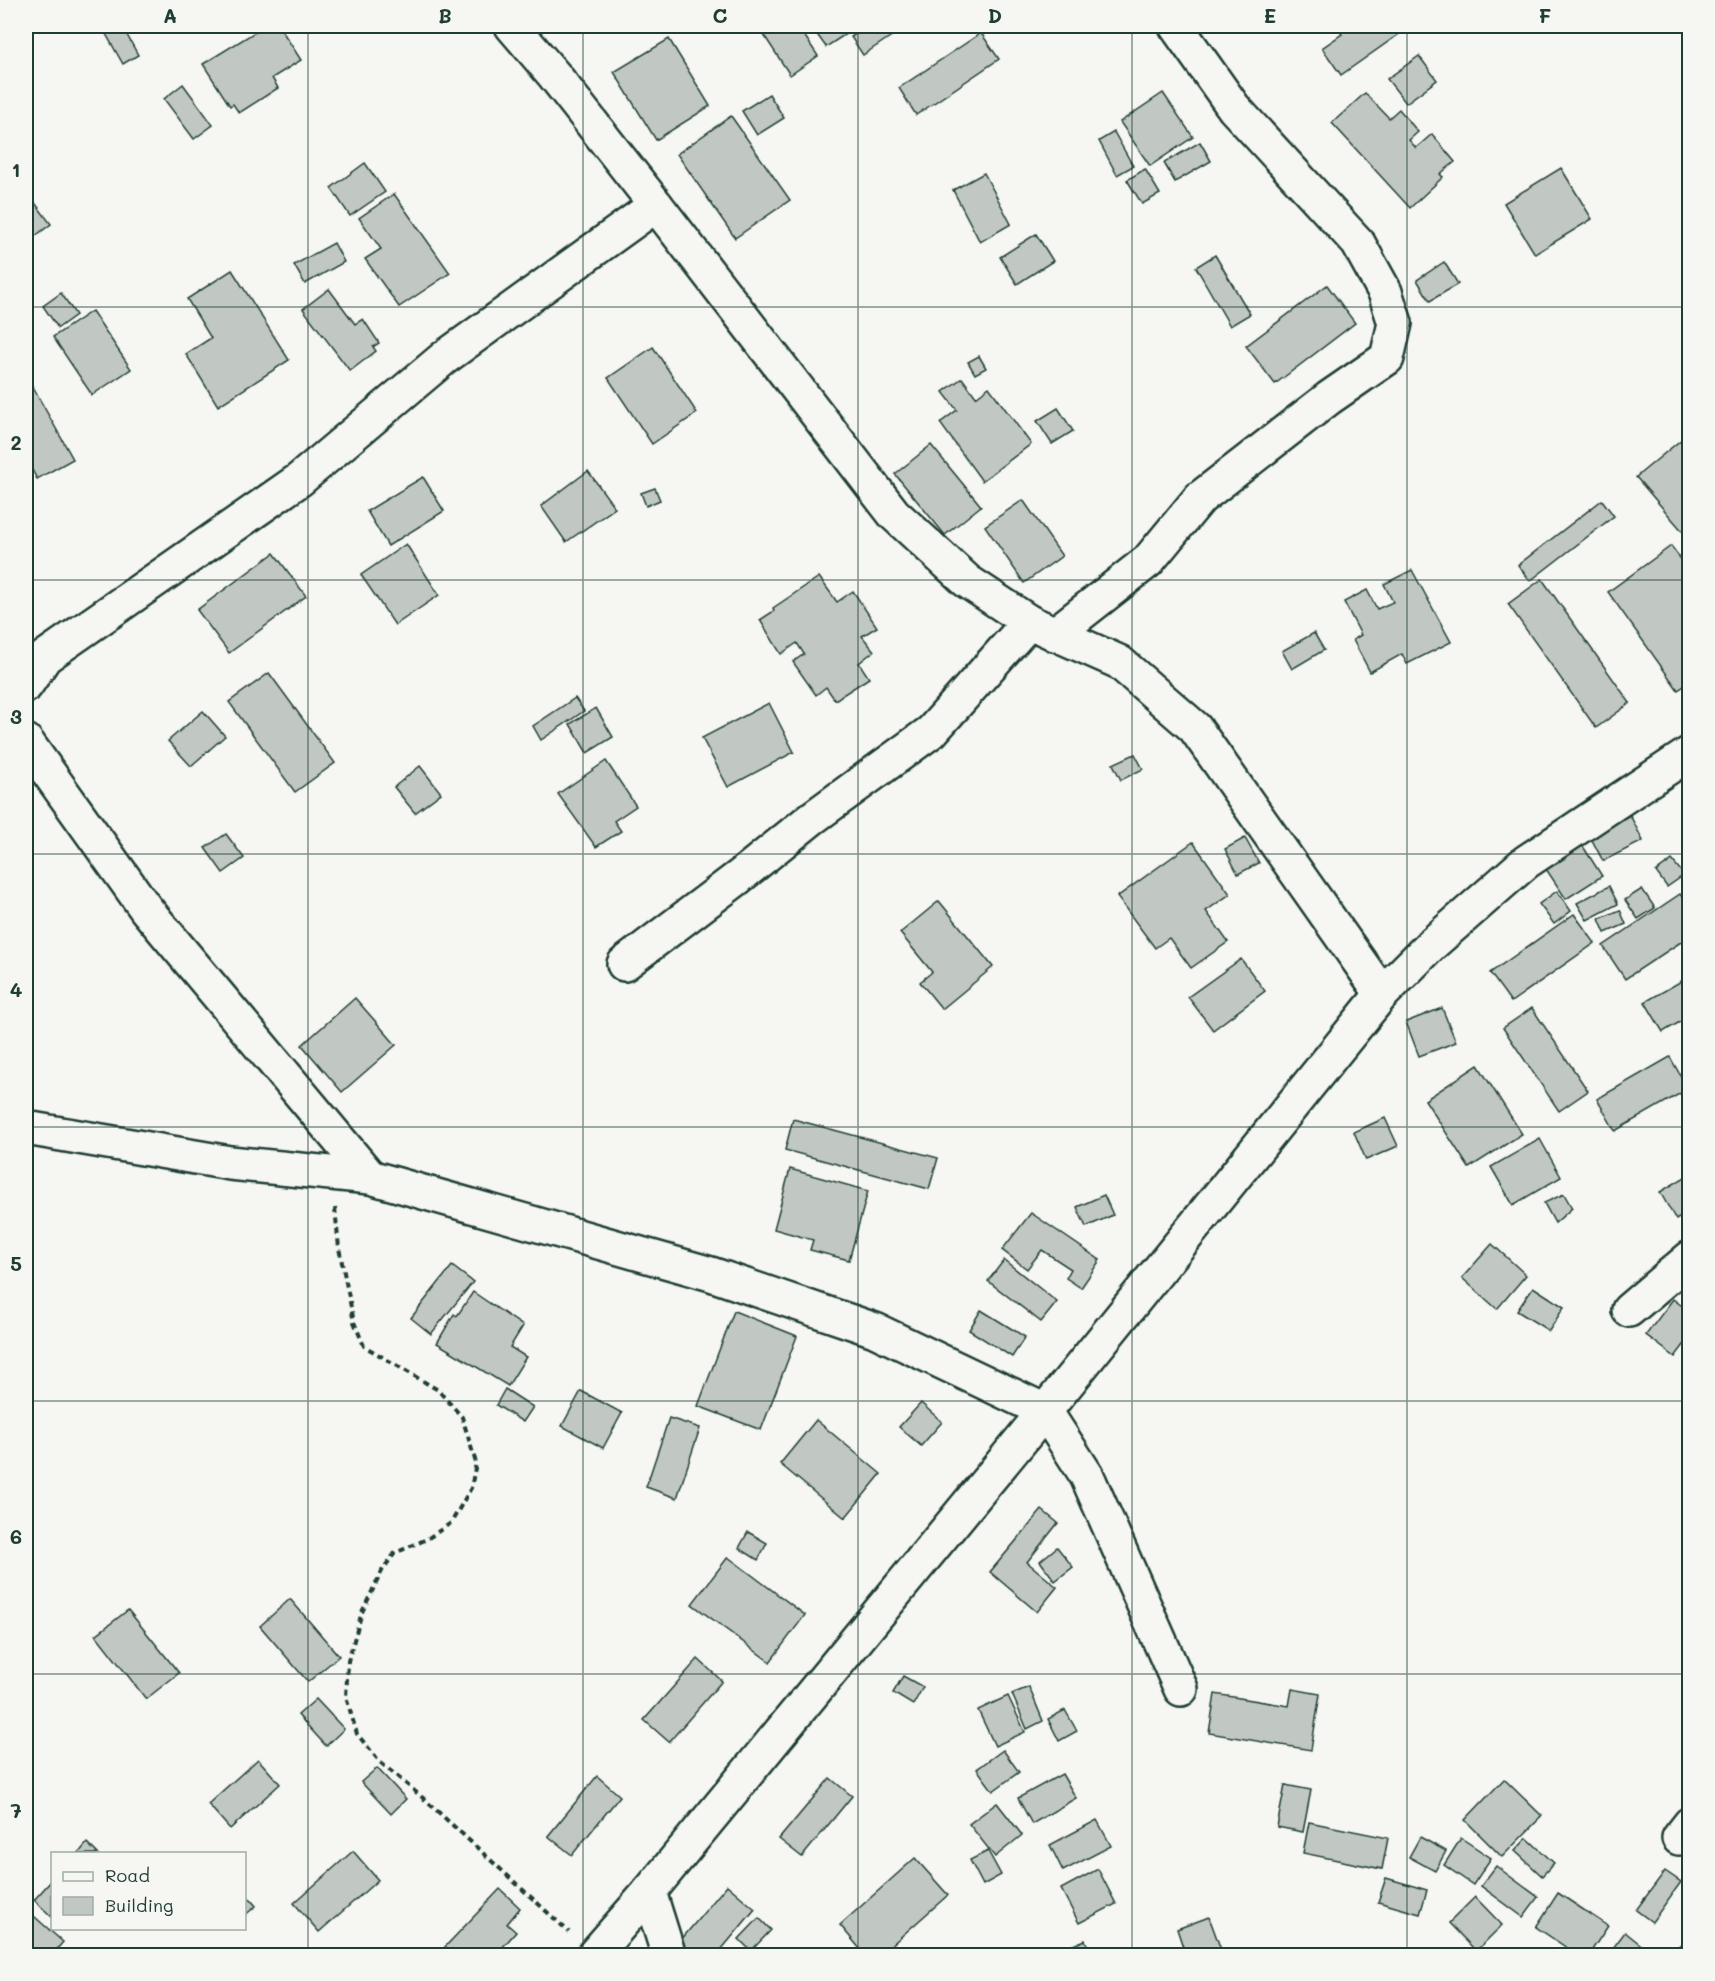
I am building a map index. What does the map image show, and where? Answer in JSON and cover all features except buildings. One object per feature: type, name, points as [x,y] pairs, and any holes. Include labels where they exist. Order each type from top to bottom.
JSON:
[{"type":"street","points":[[512,26],[554,75],[656,205],[894,514],[966,581],[1042,628],[1119,662],[1196,728],[1382,994]]},
{"type":"street","points":[[624,964],[739,877],[810,819],[932,730],[1042,628],[1148,561],[1200,498],[1329,398],[1387,358],[1395,323],[1385,292],[1358,243],[1234,108],[1176,26]]},
{"type":"street","points":[[26,685],[45,657],[299,480],[444,358],[656,205]]},
{"type":"street","points":[[26,741],[146,909],[370,1177]]},
{"type":"street","points":[[593,1955],[649,1892],[1045,1411],[1382,994],[1431,945],[1526,862],[1689,753]]},
{"type":"street","points":[[26,1128],[230,1163],[370,1177],[711,1274],[875,1330],[1045,1411],[1087,1476],[1181,1689]]},
{"type":"street","points":[[1629,1310],[1689,1258]]},
{"type":"street","points":[[649,1892],[669,1956]]},
{"type":"path","points":[[331,1173],[339,1248],[354,1322],[364,1346],[438,1390],[462,1418],[476,1463],[471,1488],[451,1523],[428,1539],[395,1553],[383,1569],[362,1612],[348,1660],[346,1697],[357,1734],[381,1763],[423,1798],[593,1955]]}]
